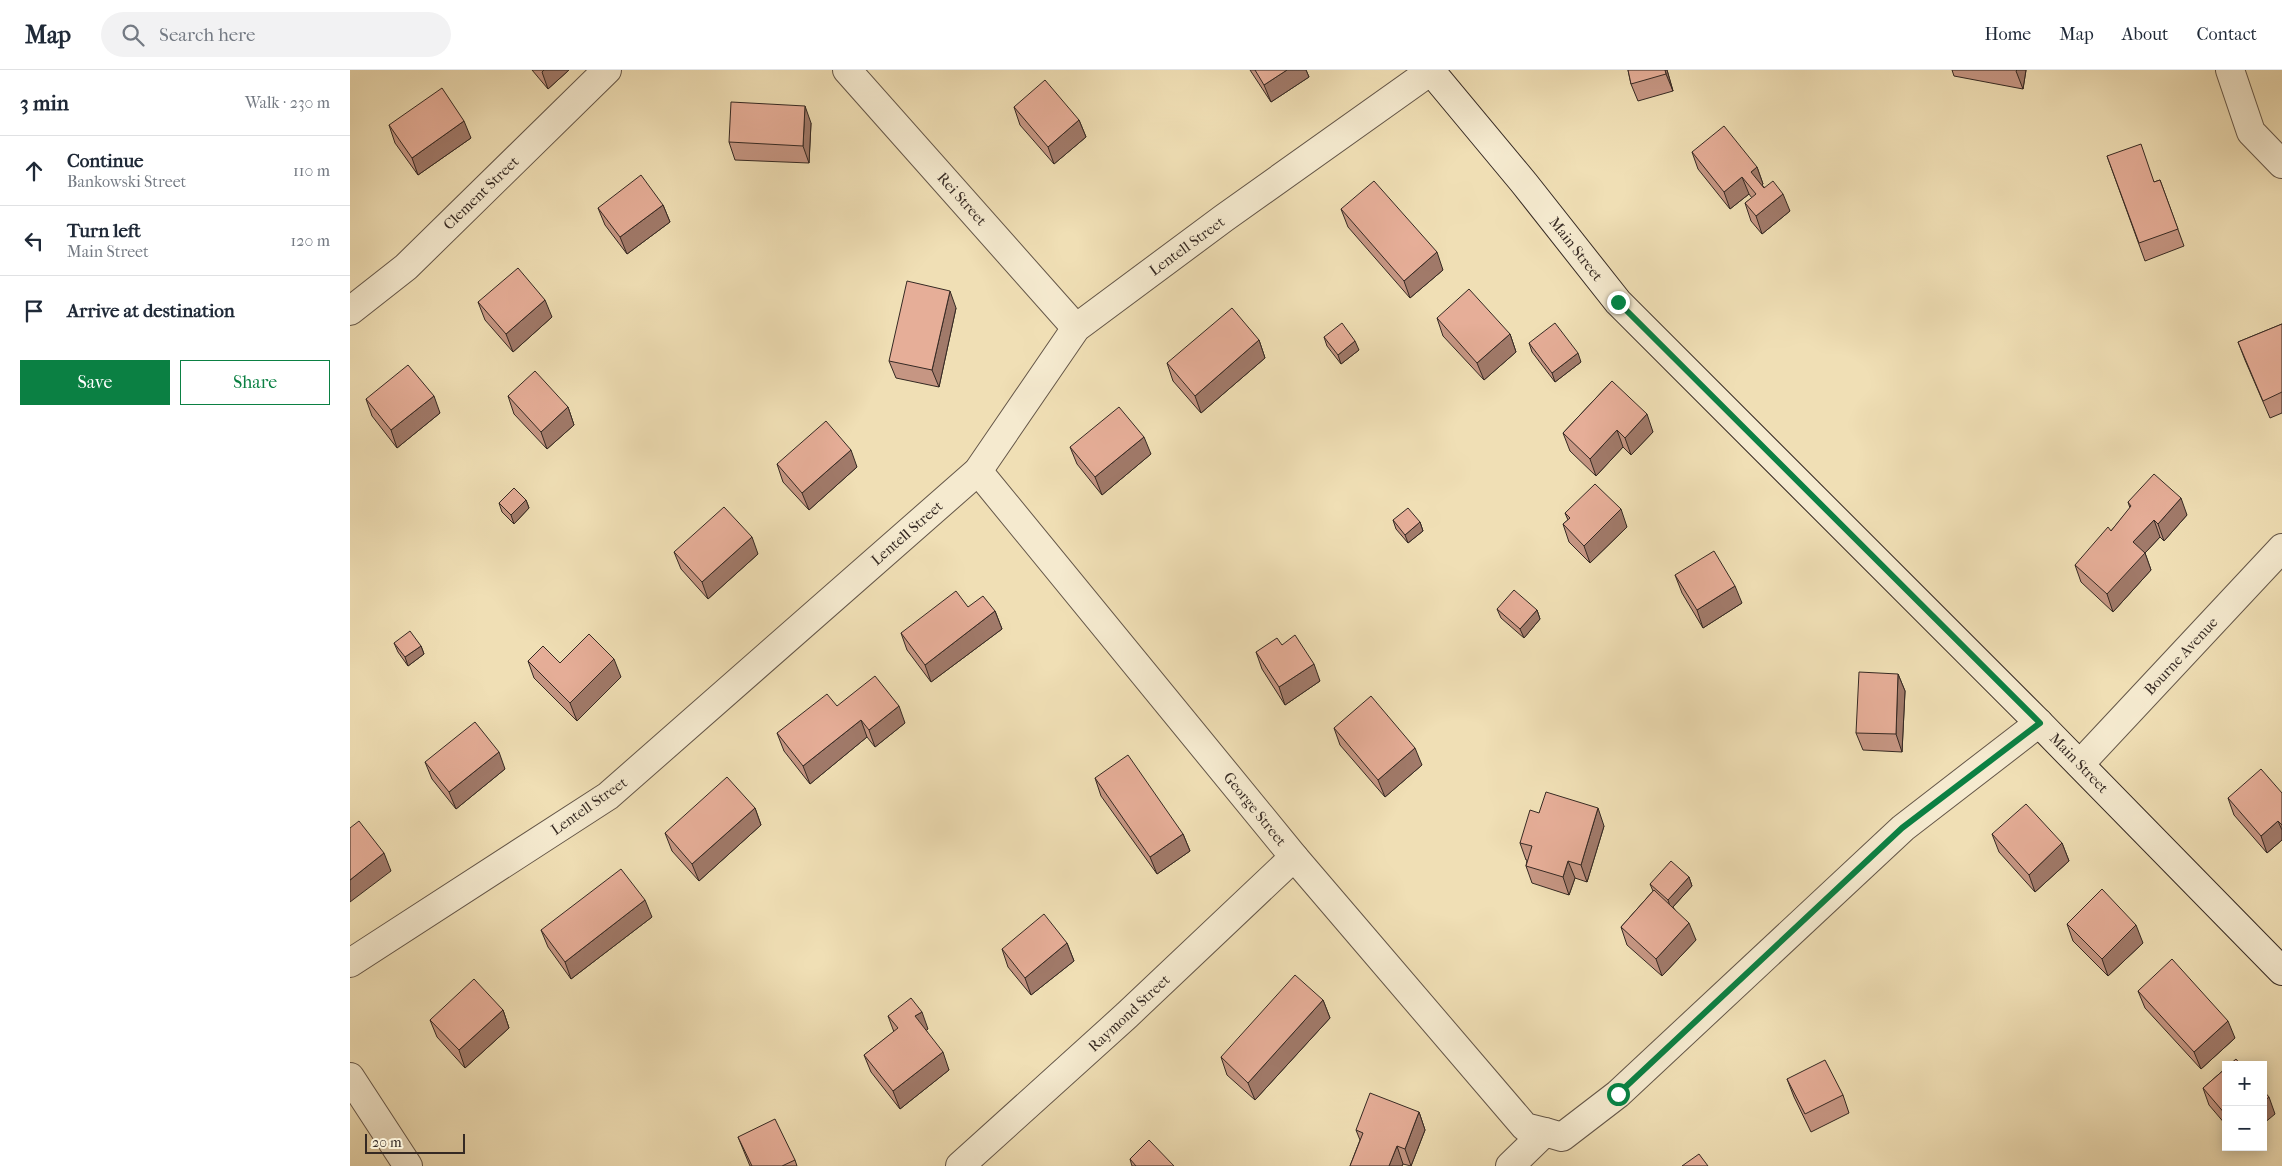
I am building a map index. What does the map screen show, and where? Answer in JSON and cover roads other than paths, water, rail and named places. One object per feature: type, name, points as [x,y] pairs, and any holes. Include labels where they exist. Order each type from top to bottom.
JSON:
[{"type":"street","name":"Clement Street","points":[[350,311],[406,267],[607,70]]},
{"type":"street","name":"Rei Street","points":[[847,70],[1076,328]]},
{"type":"street","name":"Lentell Street","points":[[350,963],[608,796],[978,471],[1076,328],[1224,218],[1431,70]]},
{"type":"street","name":"Main Street","points":[[1431,70],[1618,302],[2040,723],[2282,971]]},
{"type":"street","points":[[2230,70],[2251,132],[2282,164]]},
{"type":"street","name":"George Street","points":[[978,471],[1294,857],[1526,1127],[1545,1132]]},
{"type":"street","name":"Bourne Avenue","points":[[2080,764],[2282,548]]},
{"type":"street","points":[[1510,1166],[1545,1132],[1562,1137],[1618,1094],[1902,828],[2040,723]]},
{"type":"street","name":"Raymond Street","points":[[960,1166],[1127,1015],[1294,857]]},
{"type":"street","points":[[350,1077],[408,1166]]}]
